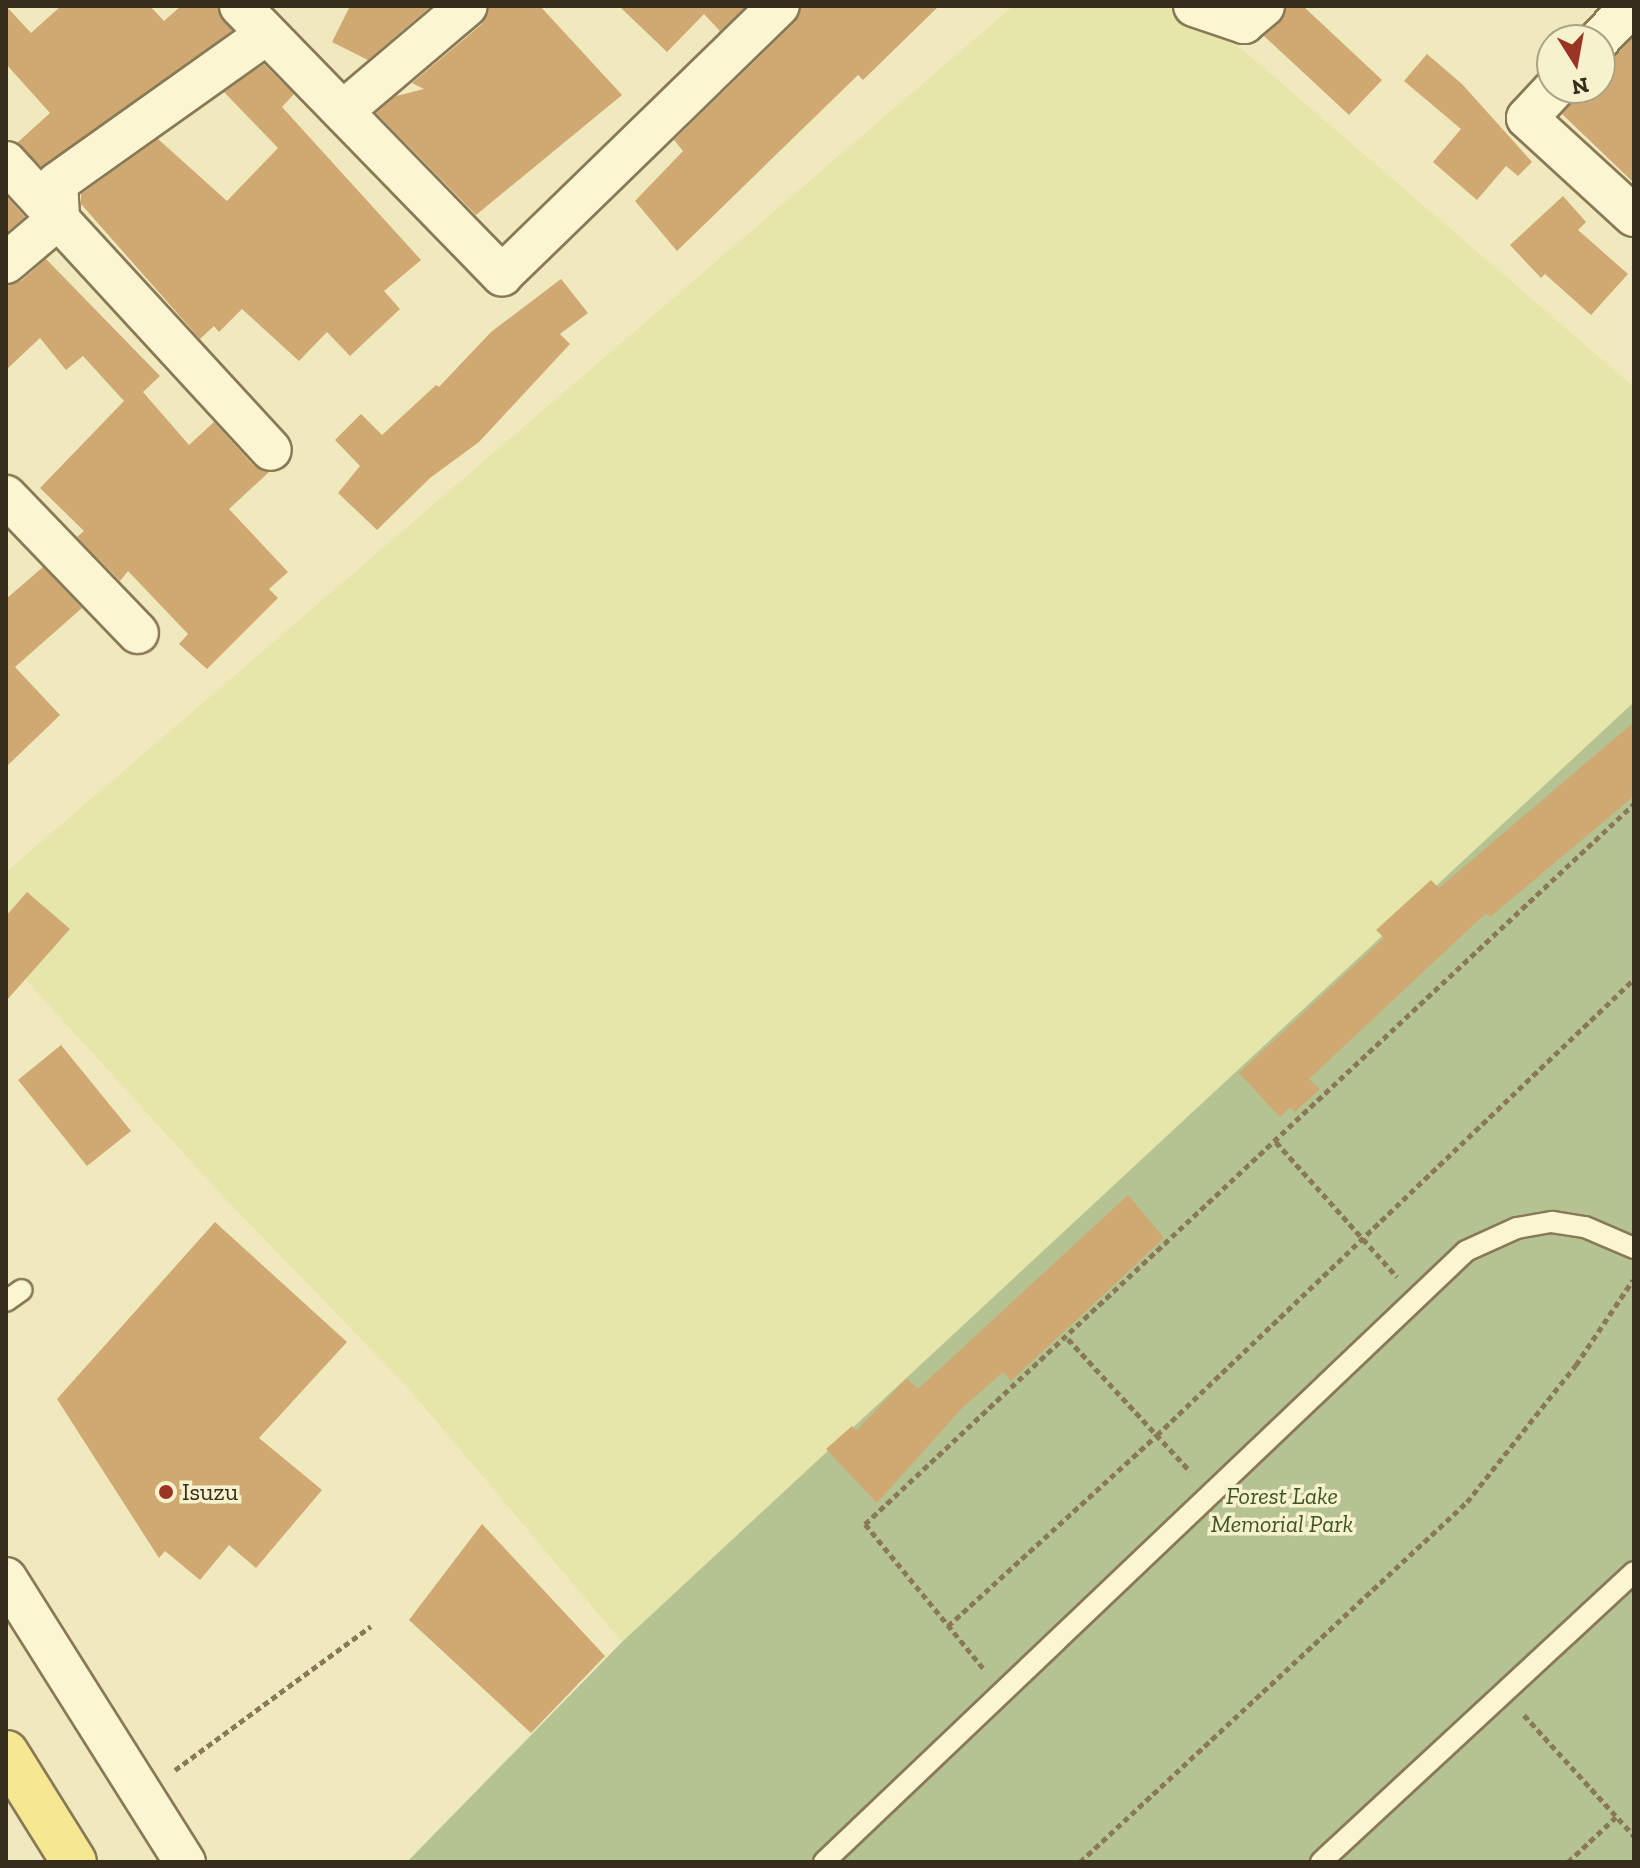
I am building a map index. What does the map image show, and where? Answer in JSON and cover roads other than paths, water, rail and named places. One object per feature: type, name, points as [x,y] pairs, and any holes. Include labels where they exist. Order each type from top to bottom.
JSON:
[{"type":"main road","points":[[6,1753],[65,1858]]},
{"type":"street","points":[[240,6],[502,275],[779,6]]},
{"type":"street","points":[[343,111],[467,6]]},
{"type":"street","points":[[1194,6],[1244,23],[1264,6]]},
{"type":"street","points":[[1614,24],[1631,6]]},
{"type":"street","points":[[59,218],[57,183],[267,34]]},
{"type":"street","points":[[1540,104],[1527,118],[1634,216]]},
{"type":"street","points":[[6,162],[271,450]]},
{"type":"street","points":[[6,263],[59,218]]},
{"type":"street","points":[[6,496],[138,633]]},
{"type":"street","points":[[6,1578],[185,1862]]},
{"type":"lane","points":[[824,1862],[1414,1296],[1466,1251],[1517,1228],[1552,1222],[1585,1227],[1634,1248]]},
{"type":"lane","points":[[1321,1862],[1502,1690],[1634,1572]]},
{"type":"place","name":"Isuzu","points":[[166,1492]]},
{"type":"park label","name":"Forest Lake Memorial Park","points":[[1282,1510]]}]
